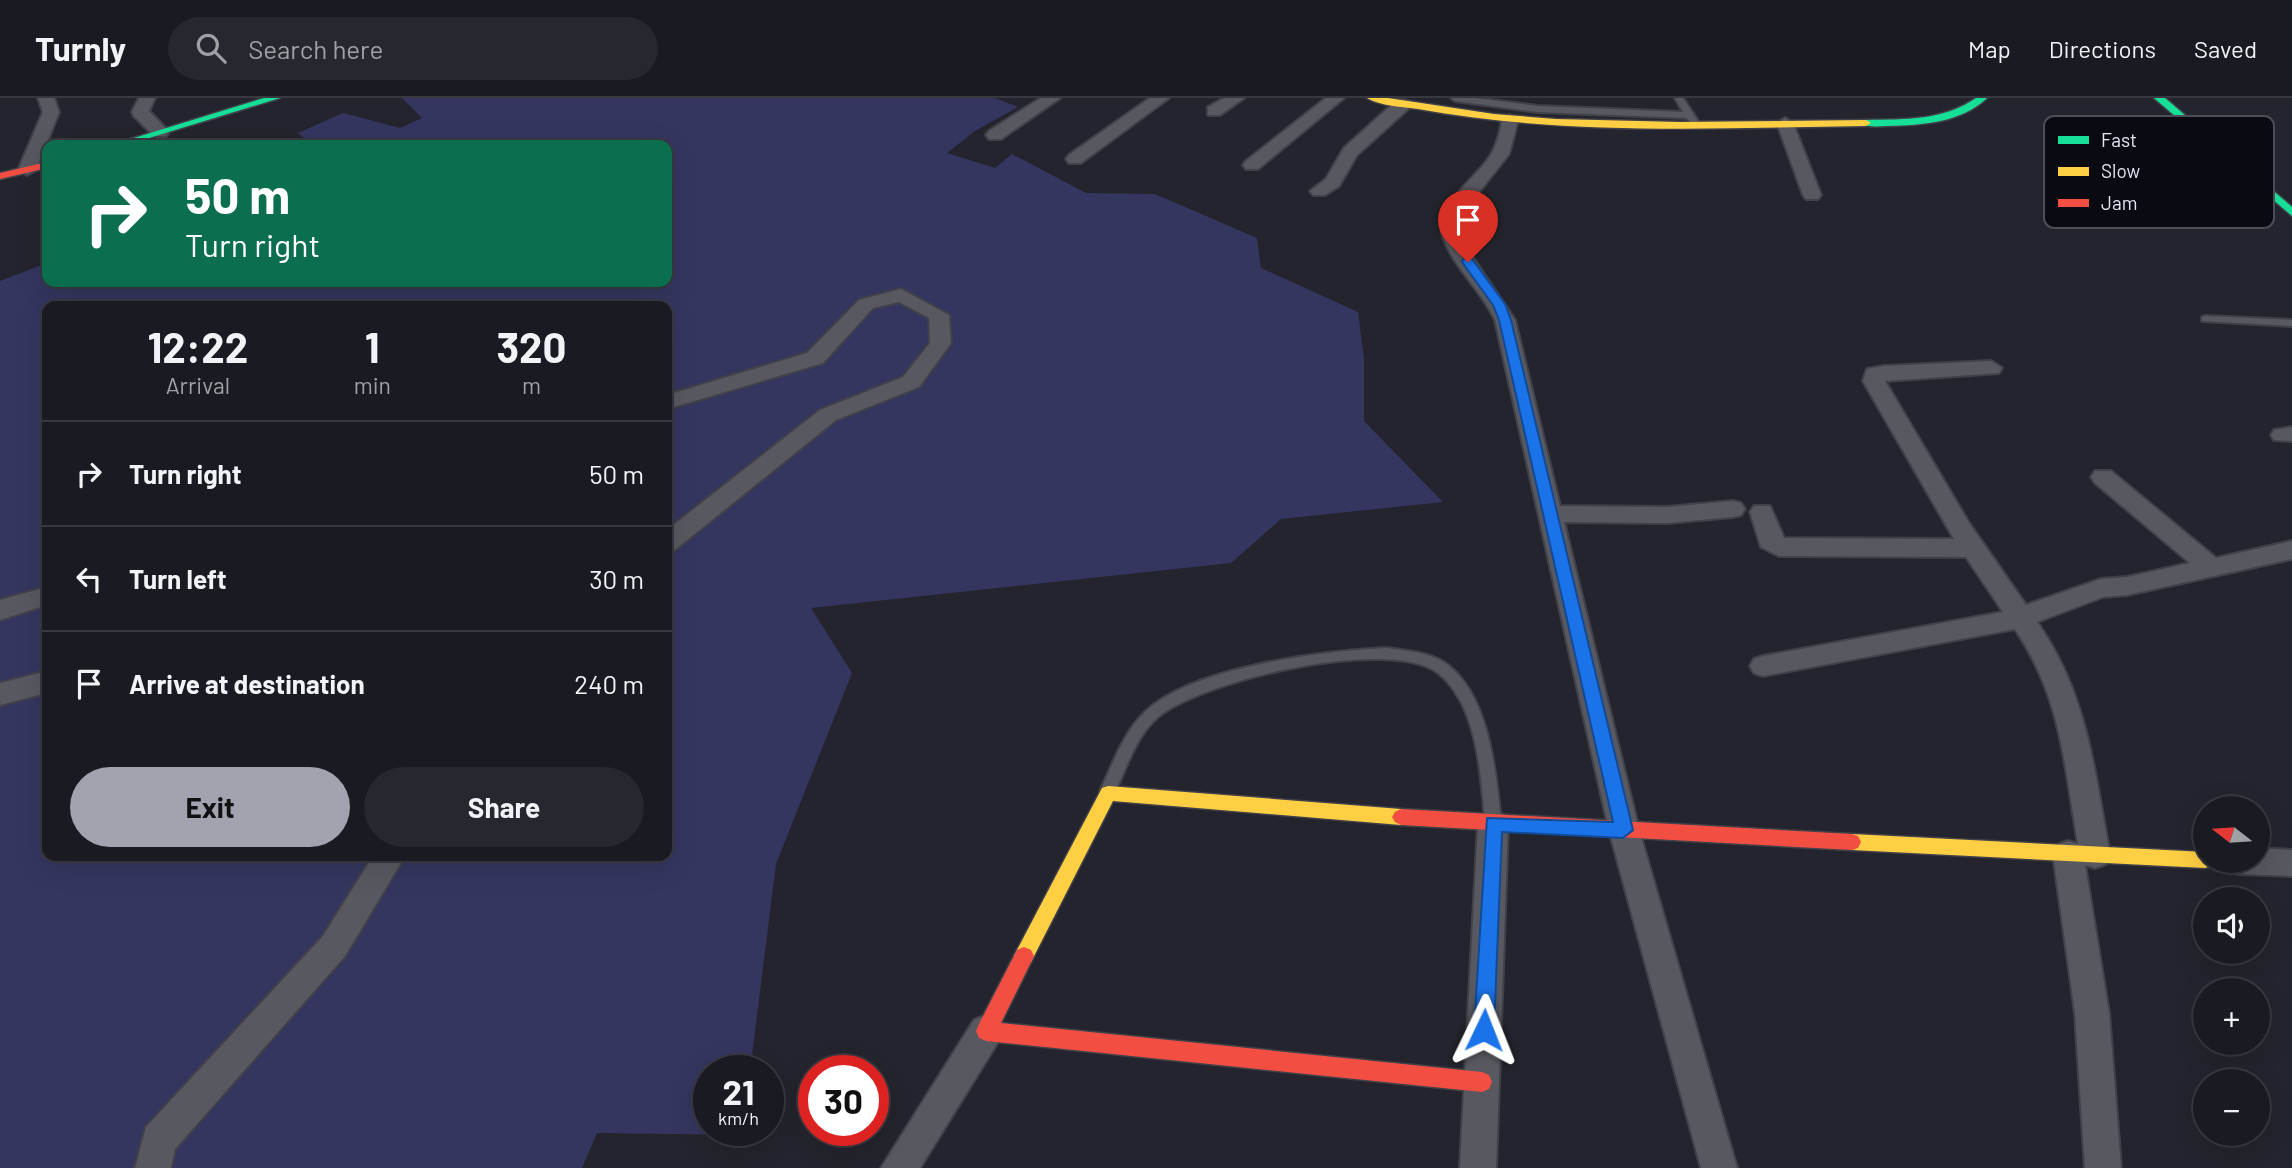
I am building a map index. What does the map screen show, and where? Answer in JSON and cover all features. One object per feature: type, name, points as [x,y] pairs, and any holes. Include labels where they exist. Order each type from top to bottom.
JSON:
[{"type":"street","points":[[27,170],[51,112],[46,98]]},
{"type":"street","points":[[147,98],[140,112],[158,137],[275,98]]},
{"type":"street","points":[[995,135],[1052,98]]},
{"type":"street","points":[[1075,159],[1161,98]]},
{"type":"street","points":[[1214,111],[1236,98]]},
{"type":"street","points":[[1252,166],[1336,98]]},
{"type":"street","points":[[1372,98],[1402,105],[1510,120],[1692,119],[1785,123],[1928,122],[1968,110],[1982,98]]},
{"type":"street","points":[[2159,98],[2180,116]]},
{"type":"street","points":[[1319,191],[1333,183],[1350,152],[1402,105]]},
{"type":"street","points":[[1510,120],[1507,144],[1494,168],[1451,213],[1447,224],[1452,238],[1499,304],[1505,320],[1623,830],[1719,1168]]},
{"type":"street","points":[[1785,123],[1812,195]]},
{"type":"street","points":[[0,176],[42,166]]},
{"type":"street","points":[[2274,198],[2292,213]]},
{"type":"street","points":[[672,401],[815,358],[866,304],[901,295],[939,315],[941,343],[911,382],[828,415],[672,539]]},
{"type":"street","points":[[1992,368],[1884,373],[1875,374],[1874,381],[1973,548],[2042,649],[2064,695],[2071,720],[2103,1168]]},
{"type":"street","points":[[2103,477],[2212,568]]},
{"type":"street","points":[[1550,514],[1668,515],[1734,509]]},
{"type":"street","points":[[1762,512],[1770,541],[1779,547],[1973,548]]},
{"type":"street","points":[[1763,666],[2022,617],[2101,588],[2127,586],[2292,550]]},
{"type":"street","points":[[0,610],[42,597]]},
{"type":"street","points":[[0,694],[42,683]]},
{"type":"street","points":[[899,1168],[986,1031],[1108,793],[1493,824],[2193,859]]},
{"type":"street","points":[[1478,1168],[1493,824]]},
{"type":"street","points":[[153,1168],[159,1140],[334,946],[387,861]]},
{"type":"street","points":[[2270,862],[2292,863]]},
{"type":"street","points":[[986,1031],[1482,1082]]},
{"type":"lane","points":[[1455,98],[1538,109],[1692,119]]},
{"type":"lane","points":[[1679,98],[1692,119]]},
{"type":"lane","points":[[2206,319],[2292,323]]},
{"type":"lane","points":[[1108,793],[1136,734],[1154,712],[1188,691],[1269,666],[1352,656],[1408,655],[1420,656],[1442,667],[1474,710],[1485,747],[1493,824]]},
{"type":"shaded area","points":[[402,98],[995,98],[1018,107],[975,131],[947,153],[995,168],[1012,154],[1086,193],[1155,194],[1257,238],[1261,268],[1358,312],[1364,359],[1364,421],[1443,502],[1281,519],[1231,563],[811,608],[852,673],[776,864],[752,1055],[693,1055],[693,1134],[597,1133],[582,1168],[0,1168],[0,281],[42,265],[42,287],[672,287],[672,140],[306,140],[298,133],[343,113],[400,128],[422,118]]},
{"type":"traffic: fast","points":[[133,140],[275,98]]},
{"type":"traffic: fast","points":[[1866,123],[1942,118],[1956,114],[1982,98]]},
{"type":"traffic: fast","points":[[2159,98],[2180,116]]},
{"type":"traffic: fast","points":[[2274,197],[2292,213]]},
{"type":"traffic: slow","points":[[1372,98],[1494,117],[1556,122],[1680,125],[1866,123]]},
{"type":"traffic: slow","points":[[1024,956],[1108,793],[1401,817]]},
{"type":"traffic: slow","points":[[1852,842],[2193,859]]},
{"type":"traffic: jam","points":[[0,176],[42,166]]},
{"type":"traffic: jam","points":[[1401,817],[1852,842]]},
{"type":"traffic: jam","points":[[1024,956],[986,1031],[1482,1082]]},
{"type":"route","points":[[1468,262],[1499,304],[1505,320],[1623,830],[1493,824],[1484,1030]]}]
